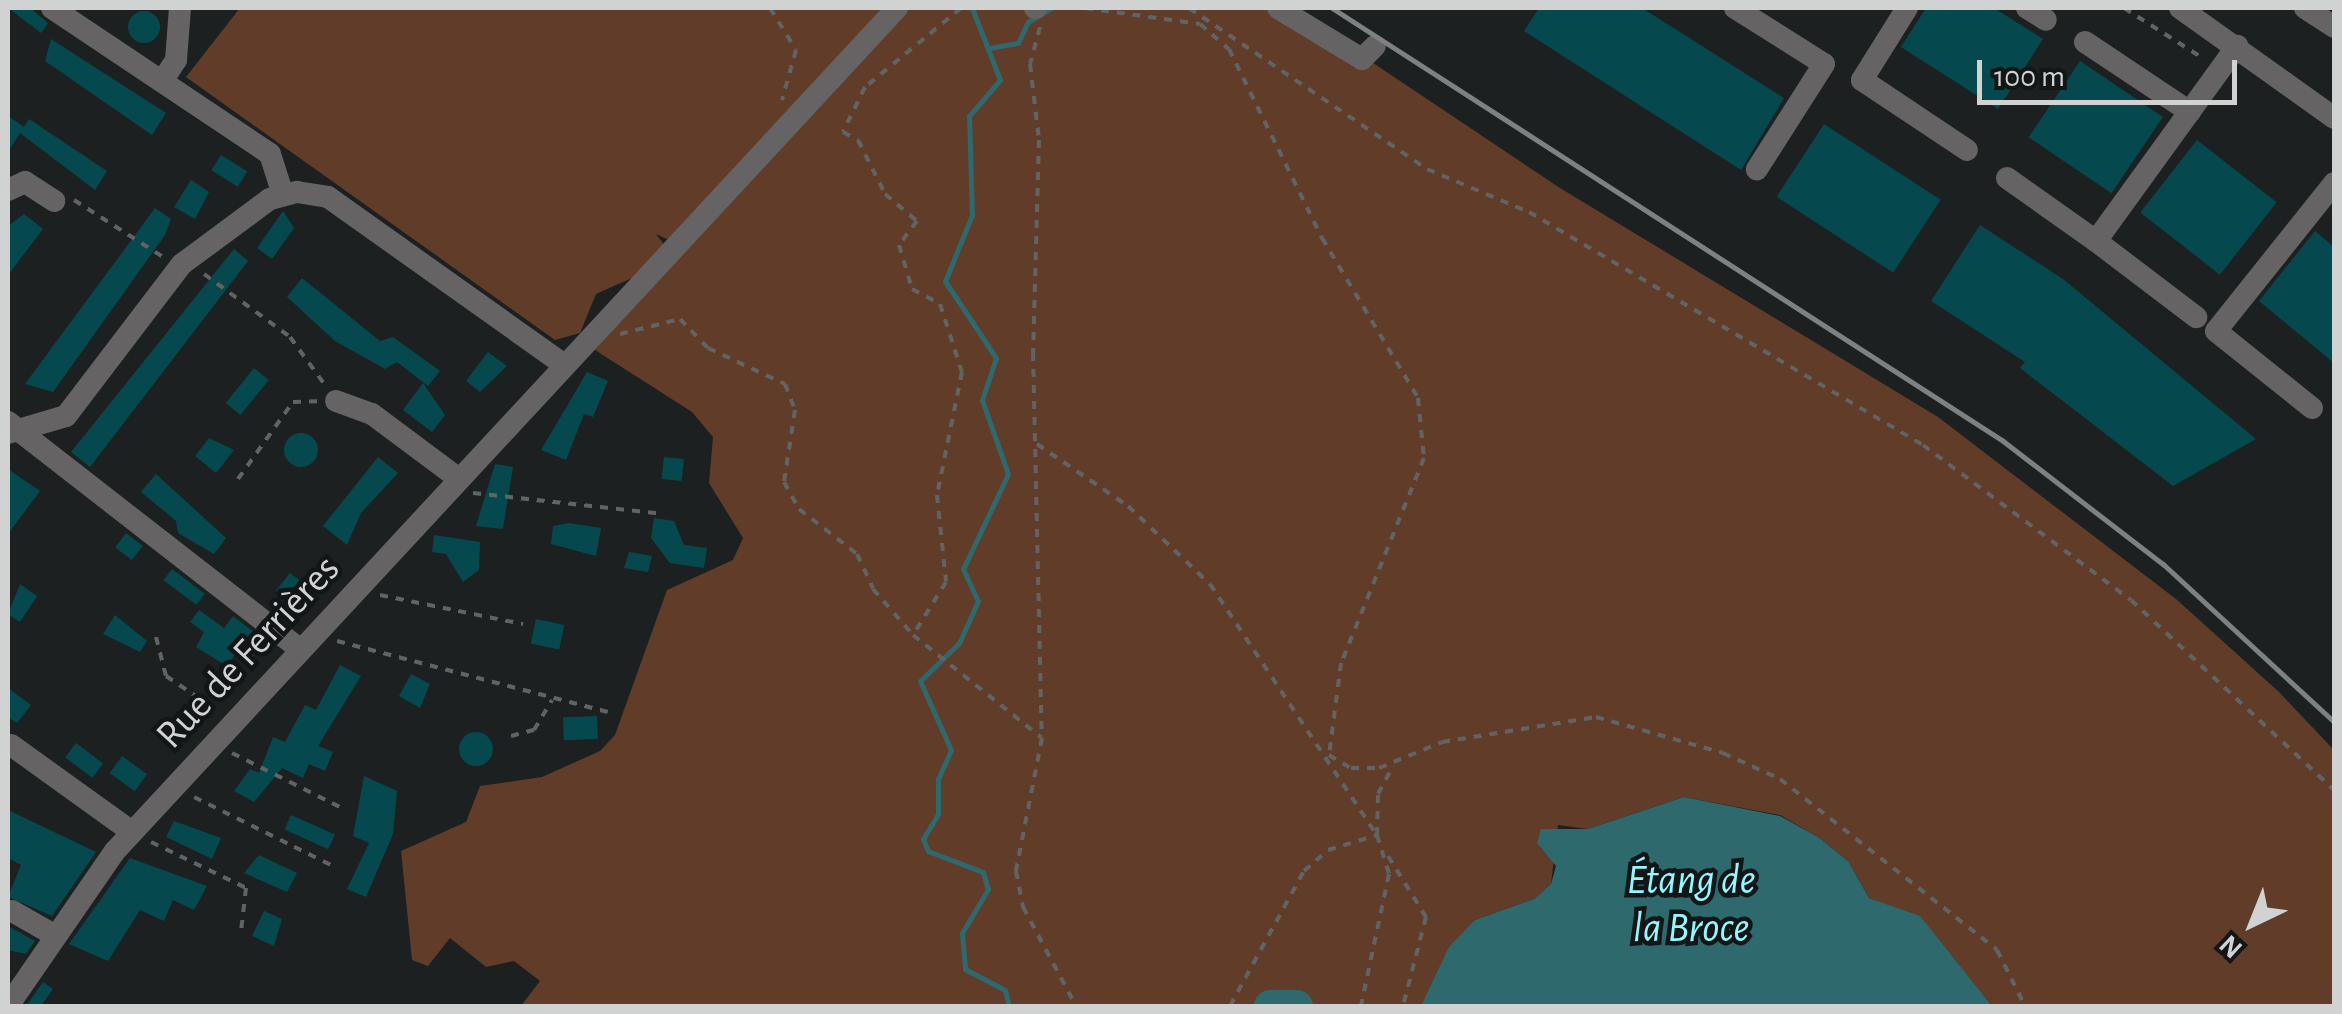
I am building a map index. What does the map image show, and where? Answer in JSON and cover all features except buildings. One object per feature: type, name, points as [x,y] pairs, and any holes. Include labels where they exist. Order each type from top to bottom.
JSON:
[{"type":"street","points":[[52,8],[270,154],[283,196]]},
{"type":"street","points":[[163,80],[176,60],[180,8]]},
{"type":"street","name":"Rue de Ferrières","points":[[8,1006],[17,972],[54,935],[132,832],[897,8]]},
{"type":"street","points":[[1278,8],[1362,59],[1375,46]]},
{"type":"street","points":[[1735,8],[1824,64],[1757,169]]},
{"type":"street","points":[[1907,8],[1862,80],[1967,150]]},
{"type":"street","points":[[2180,8],[2334,118]]},
{"type":"street","points":[[2306,8],[2334,27]]},
{"type":"street","points":[[2086,42],[2190,112]]},
{"type":"street","points":[[2096,241],[2236,46]]},
{"type":"street","points":[[2007,178],[2196,317]]},
{"type":"street","points":[[8,190],[25,182],[54,200]]},
{"type":"street","points":[[2312,408],[2216,331],[2334,183]]},
{"type":"street","points":[[9,428],[76,407],[182,264],[283,196],[328,197],[564,366]]},
{"type":"street","points":[[336,400],[372,414],[452,484]]},
{"type":"street","points":[[9,428],[308,643]]},
{"type":"street","points":[[10,745],[132,832]]},
{"type":"street","points":[[12,911],[54,935]]},
{"type":"path","points":[[668,8],[678,8]]},
{"type":"path","points":[[770,8],[796,50],[784,84],[788,123]]},
{"type":"path","points":[[914,636],[946,582],[937,495],[962,372],[957,333],[908,274],[899,245],[917,220],[885,194],[858,140],[843,132],[865,87],[962,8]]},
{"type":"path","points":[[1085,8],[1200,24],[1229,49],[1322,238],[1418,398],[1424,458],[1344,653],[1329,755]]},
{"type":"path","points":[[1189,8],[1427,169],[1529,212],[1924,445],[2132,600],[2334,790]]},
{"type":"path","points":[[2124,8],[2220,70]]},
{"type":"path","points":[[1037,13],[1030,64],[1038,140],[1037,444],[1042,738],[1016,870],[1022,908],[1076,1006]]},
{"type":"path","points":[[54,200],[75,200],[182,264],[290,337],[336,400]]},
{"type":"path","points":[[604,323],[632,334],[680,319],[708,348],[785,384],[796,410],[784,482],[799,509],[857,554],[873,590],[914,636],[1042,738]]},
{"type":"path","points":[[238,479],[293,402],[336,400]]},
{"type":"path","points":[[1037,444],[1128,506],[1210,584],[1329,755],[1426,917],[1403,1006]]},
{"type":"path","points":[[452,484],[662,514]]},
{"type":"path","points":[[361,584],[523,624]]},
{"type":"path","points":[[156,637],[166,676],[236,722]]},
{"type":"path","points":[[308,643],[608,712]]},
{"type":"path","points":[[511,736],[534,730],[552,698]]},
{"type":"path","points":[[1329,755],[1350,768],[1397,763],[1442,742],[1596,718],[1723,753],[1780,779],[1997,950],[2025,1006]]},
{"type":"path","points":[[213,747],[344,809]]},
{"type":"path","points":[[1377,835],[1378,794],[1397,763]]},
{"type":"path","points":[[175,787],[333,866]]},
{"type":"path","points":[[132,832],[246,888],[242,931]]},
{"type":"path","points":[[1230,1006],[1304,871],[1328,850],[1377,835]]},
{"type":"path","points":[[1360,1006],[1385,900],[1386,852]]},
{"type":"shaded area","points":[[240,8],[1291,8],[1560,188],[1938,417],[2176,599],[2279,692],[2334,750],[2334,1006],[1992,1006],[1920,917],[1869,898],[1848,861],[1818,837],[1780,815],[1684,797],[1588,829],[1558,825],[1551,884],[1534,899],[1475,920],[1421,1006],[521,1006],[540,981],[514,961],[486,967],[450,938],[428,966],[412,960],[401,851],[466,822],[480,786],[542,777],[600,751],[615,735],[667,590],[733,560],[743,538],[709,483],[713,437],[692,412],[595,350],[684,247],[656,234],[665,246],[634,277],[596,294],[580,333],[555,340],[186,77]]},
{"type":"water","name":"Étang de la Broce","points":[[1684,797],[1780,816],[1818,837],[1848,861],[1869,898],[1920,916],[1992,1006],[1421,1006],[1449,947],[1475,920],[1534,899],[1551,884],[1556,866],[1537,843],[1541,829],[1588,829]]},
{"type":"waterway","points":[[972,8],[1000,80],[969,116],[972,215],[945,281],[996,358],[982,400],[1008,474],[963,569],[978,601],[959,643],[920,681],[951,750],[938,779],[938,814],[923,839],[928,851],[983,872],[988,889],[962,933],[965,969],[1005,990],[1009,1006]]},
{"type":"waterway","points":[[989,48],[1018,43],[1028,22],[1051,8]]},
{"type":"waterway","points":[[1270,1006],[1297,1006]]},
{"type":"railway","points":[[1332,8],[2003,441],[2163,564],[2334,722]]}]
